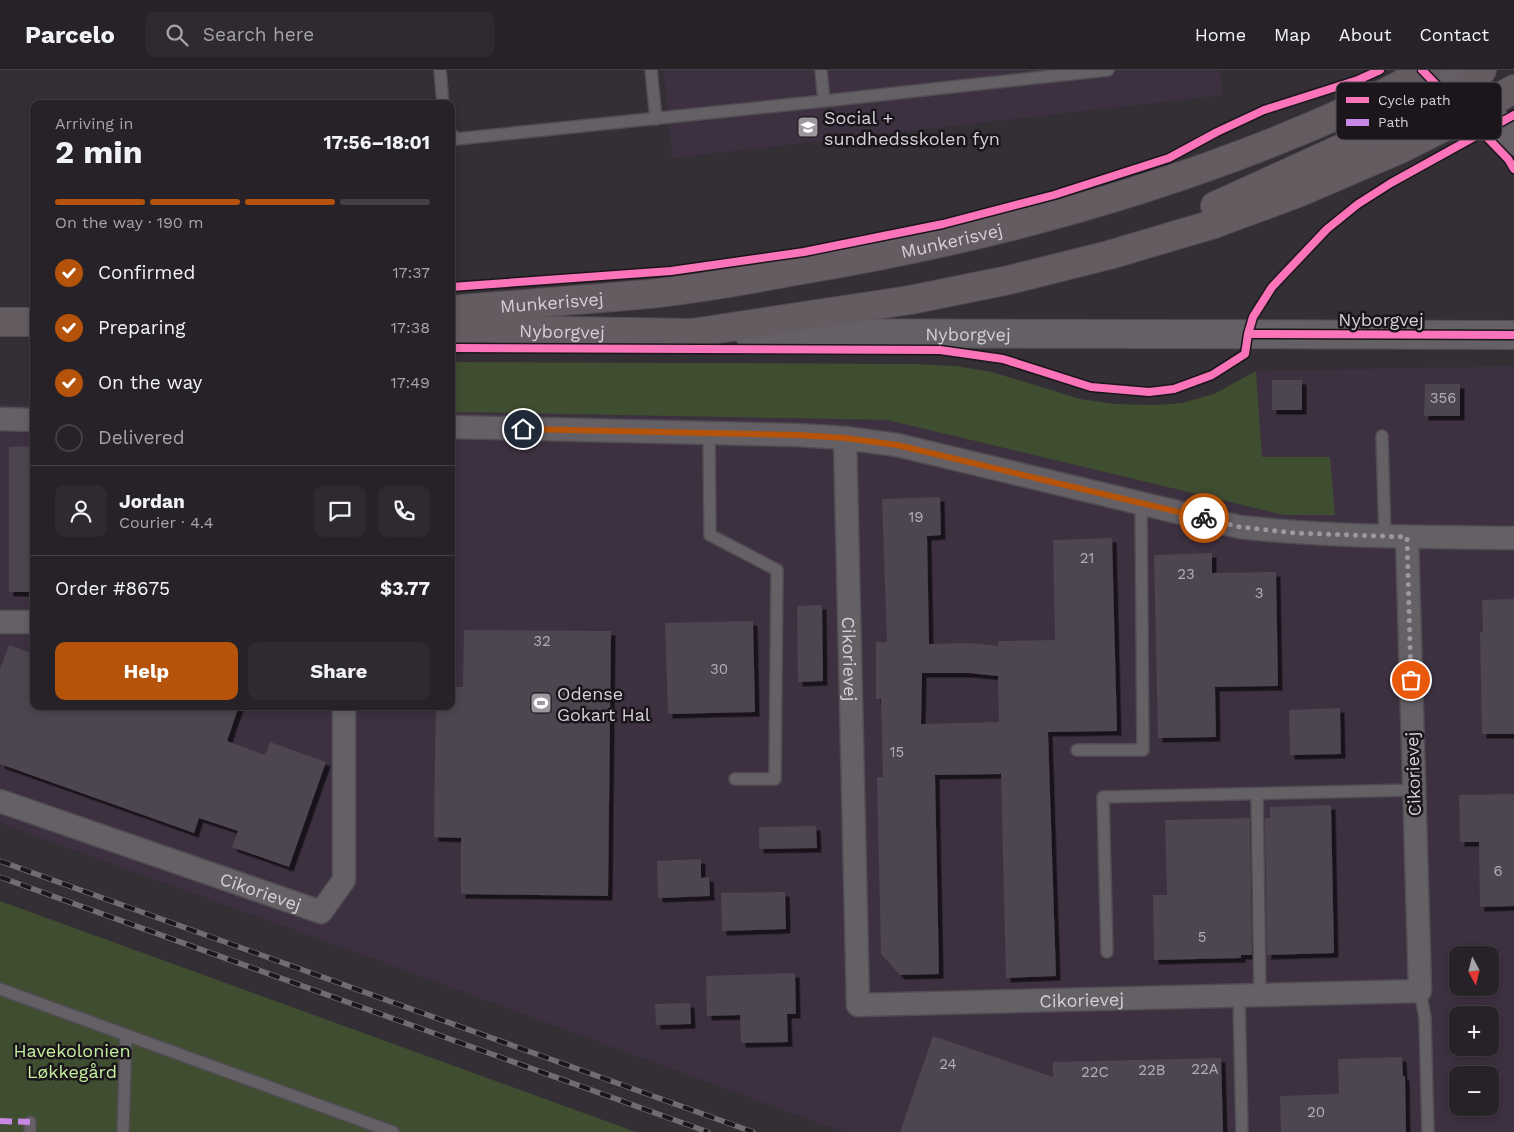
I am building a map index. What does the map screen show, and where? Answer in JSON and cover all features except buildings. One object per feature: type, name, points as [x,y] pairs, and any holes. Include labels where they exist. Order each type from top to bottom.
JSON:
[{"type":"main road","name":"Munkerisvej","points":[[1404,82],[1428,70]]},
{"type":"main road","name":"Munkerisvej","points":[[455,310],[651,294],[852,262],[974,236],[1092,205],[1192,172],[1282,139],[1336,115]]},
{"type":"main road","points":[[692,333],[910,300],[1009,280],[1109,255],[1214,224],[1298,193],[1398,150],[1411,140]]},
{"type":"main road","points":[[0,322],[30,322]]},
{"type":"main road","name":"Nyborgvej","points":[[455,329],[692,333]]},
{"type":"street","points":[[1502,112],[1514,141]]},
{"type":"street","name":"Nyborgvej","points":[[692,333],[1514,335]]},
{"type":"street","points":[[0,419],[30,420]]},
{"type":"street","points":[[455,427],[797,435],[845,438],[897,445],[1240,527],[1296,533],[1396,537],[1514,538]]},
{"type":"street","name":"Cikorievej","points":[[845,438],[858,1006],[1420,991],[1414,790],[1396,537]]},
{"type":"street","points":[[0,622],[30,622]]},
{"type":"street","name":"Cikorievej","points":[[0,801],[321,912],[344,880],[344,710]]},
{"type":"lane","points":[[440,70],[443,100]]},
{"type":"lane","points":[[651,70],[656,119]]},
{"type":"lane","points":[[820,70],[824,101]]},
{"type":"lane","points":[[455,138],[656,119],[1108,70]]},
{"type":"lane","points":[[709,433],[710,535],[776,570],[775,779],[735,779]]},
{"type":"lane","points":[[1382,436],[1396,537]]},
{"type":"lane","points":[[1077,750],[1143,750],[1140,503]]},
{"type":"lane","points":[[1107,952],[1103,796],[1414,790]]},
{"type":"lane","points":[[1242,1132],[1257,794]]},
{"type":"lane","points":[[0,989],[393,1132]]},
{"type":"lane","points":[[1420,991],[1425,1018],[1428,1132]]},
{"type":"lane","points":[[123,1132],[126,1036]]},
{"type":"shaded area","name":"Social + sundhedsskolen fyn","points":[[664,70],[1219,70],[1223,95],[672,158]]},
{"type":"shaded area","points":[[1514,366],[1514,1132],[843,1132],[0,823],[0,404],[30,405],[30,710],[455,710],[455,412],[887,420],[1284,515],[1335,515],[1262,457],[1256,371]]},
{"type":"green space","points":[[455,362],[914,364],[956,366],[992,372],[1080,399],[1116,404],[1155,405],[1182,403],[1214,394],[1256,371],[1262,457],[1330,457],[1335,515],[1284,515],[887,420],[455,412]]},
{"type":"green space","name":"Havekolonien Løkkegård","points":[[0,901],[636,1132],[0,1132]]},
{"type":"railway","points":[[0,861],[753,1132]]},
{"type":"railway","points":[[0,877],[708,1132]]},
{"type":"marked path","points":[[0,1121],[30,1122]]},
{"type":"cycle path","points":[[1352,82],[1380,70]]},
{"type":"cycle path","points":[[1422,70],[1434,82]]},
{"type":"cycle path","points":[[455,287],[671,271],[804,252],[943,224],[1054,195],[1169,158],[1217,132],[1264,110],[1336,87]]},
{"type":"cycle path","points":[[1502,122],[1514,115]]},
{"type":"cycle path","points":[[455,348],[940,350],[1003,359],[1091,387],[1149,392],[1174,389],[1212,375],[1245,354],[1253,317],[1272,287],[1327,229],[1358,204],[1391,183],[1469,140]]},
{"type":"cycle path","points":[[1490,140],[1508,159],[1514,169]]},
{"type":"cycle path","points":[[1248,334],[1514,335]]},
{"type":"way so far","points":[[1204,518],[1240,527],[1296,533],[1407,537],[1411,680]]},
{"type":"place","name":"Social + sundhedsskolen fyn","points":[[808,127]]},
{"type":"place","name":"Odense Gokart Hal","points":[[541,703]]},
{"type":"route","points":[[523,429],[797,435],[845,438],[897,445],[1204,518]]}]
